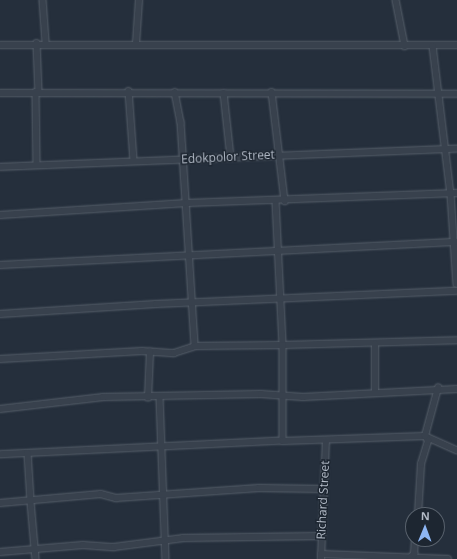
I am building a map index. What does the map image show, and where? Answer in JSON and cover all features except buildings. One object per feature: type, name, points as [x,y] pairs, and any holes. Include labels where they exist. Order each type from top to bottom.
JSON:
[{"type":"street","points":[[43,0],[46,42]]},
{"type":"street","points":[[136,44],[139,0]]},
{"type":"street","points":[[396,0],[405,46]]},
{"type":"street","points":[[0,45],[46,42],[405,46],[457,45]]},
{"type":"street","points":[[37,43],[37,165]]},
{"type":"street","points":[[433,46],[444,150],[454,193],[457,284]]},
{"type":"street","points":[[129,91],[134,161]]},
{"type":"street","points":[[0,93],[129,91],[457,94]]},
{"type":"street","points":[[175,92],[183,159],[190,253],[190,302],[195,346]]},
{"type":"street","points":[[224,92],[231,157]]},
{"type":"street","points":[[272,92],[285,201]]},
{"type":"street","name":"Edokpolor Street","points":[[0,167],[280,154],[444,150],[457,148]]},
{"type":"street","points":[[0,216],[186,204],[454,193]]},
{"type":"street","points":[[276,201],[280,250],[283,345],[283,441]]},
{"type":"street","points":[[0,265],[190,253],[456,242]]},
{"type":"street","points":[[0,314],[190,302],[457,292]]},
{"type":"street","points":[[0,360],[150,352],[185,352],[195,346],[375,344],[457,340]]},
{"type":"street","points":[[375,344],[375,392]]},
{"type":"street","points":[[148,398],[150,352]]},
{"type":"street","points":[[424,436],[438,388]]},
{"type":"street","points":[[0,408],[103,397],[148,398],[284,394],[303,397],[438,388],[457,389]]},
{"type":"street","points":[[160,397],[166,559]]},
{"type":"street","points":[[418,507],[421,464],[428,441],[424,436]]},
{"type":"street","points":[[0,456],[162,445],[326,441],[424,436],[457,450]]},
{"type":"street","name":"Richard Street","points":[[321,557],[326,441]]},
{"type":"street","points":[[28,453],[36,559]]},
{"type":"street","points":[[0,503],[164,492],[324,489]]},
{"type":"street","points":[[0,552],[35,551],[83,545],[114,547],[166,542],[183,538],[321,536]]},
{"type":"street","points":[[410,558],[414,554],[415,547]]},
{"type":"street","points":[[321,557],[448,559]]}]
